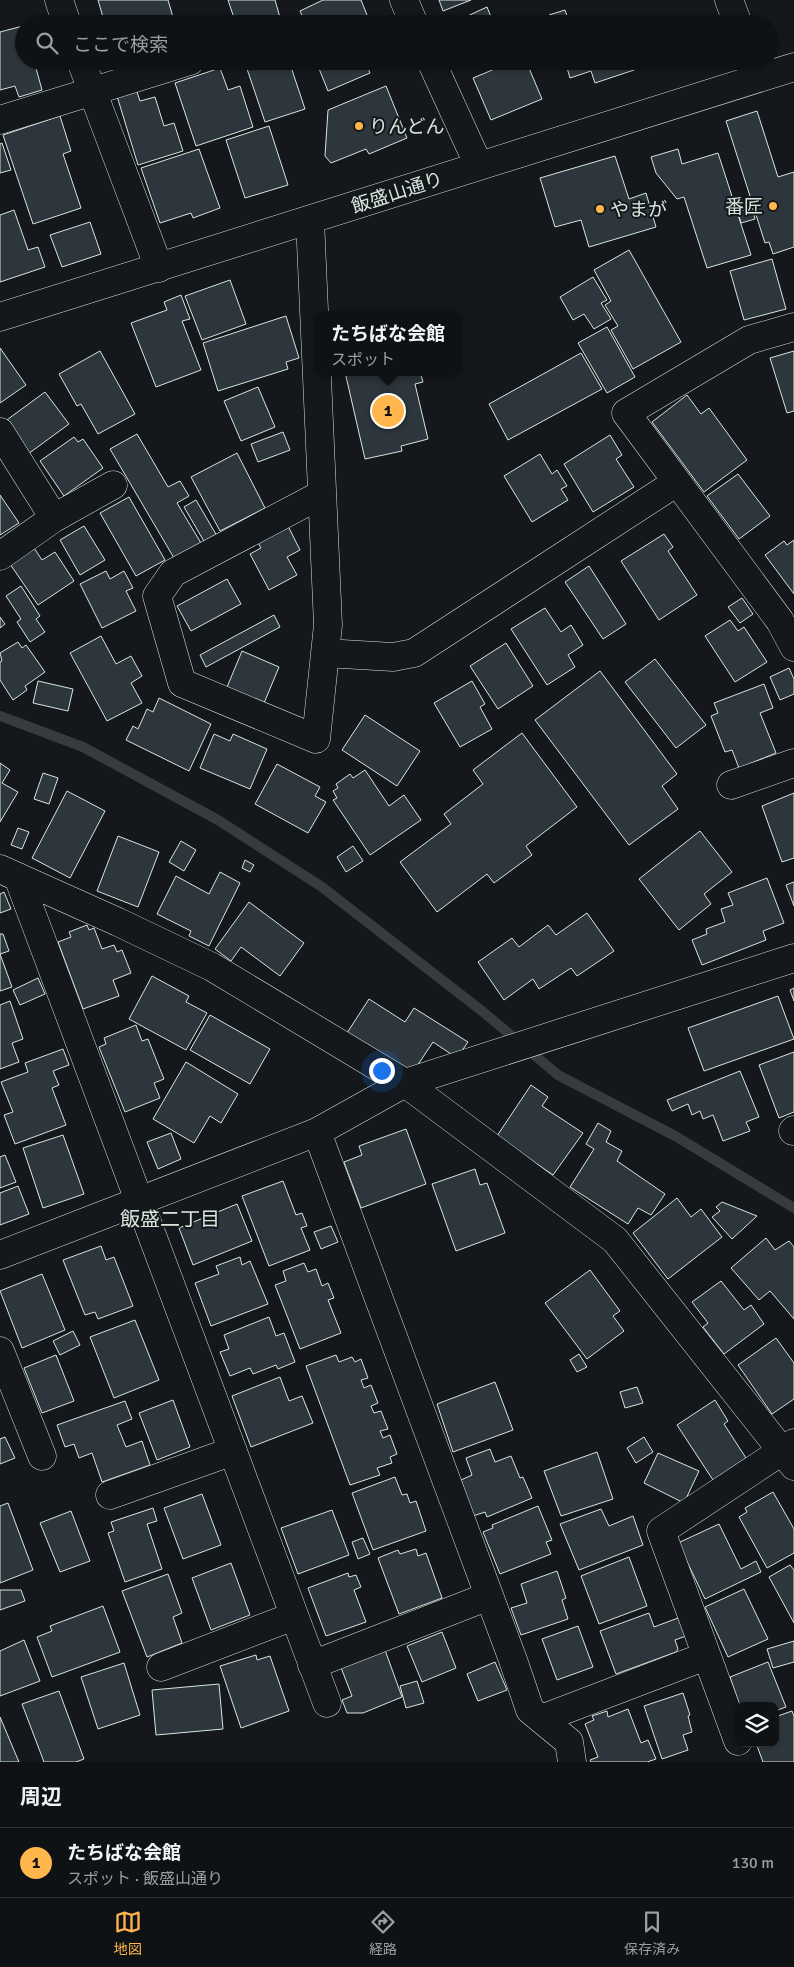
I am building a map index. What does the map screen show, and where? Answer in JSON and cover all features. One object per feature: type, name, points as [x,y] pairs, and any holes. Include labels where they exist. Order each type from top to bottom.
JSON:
[{"type":"street","points":[[404,0],[410,15]]},
{"type":"street","points":[[729,0],[735,15]]},
{"type":"street","name":"飯盛山通り","points":[[779,68],[794,67]]},
{"type":"street","points":[[83,70],[159,268]]},
{"type":"street","points":[[0,120],[160,70]]},
{"type":"street","points":[[436,70],[479,166]]},
{"type":"street","name":"飯盛山通り","points":[[0,317],[479,166],[757,70]]},
{"type":"street","points":[[310,220],[314,311]]},
{"type":"street","points":[[794,327],[749,340],[626,413],[780,621],[794,647]]},
{"type":"street","points":[[317,376],[328,625],[316,739],[182,683],[157,596],[173,572],[322,494]]},
{"type":"street","points":[[0,432],[54,518]]},
{"type":"street","points":[[325,653],[393,657],[414,654],[678,482]]},
{"type":"street","points":[[0,556],[54,518],[113,485]]},
{"type":"street","points":[[731,785],[794,763]]},
{"type":"street","points":[[9,873],[212,967],[405,1083],[615,1240],[790,1453],[661,1531],[734,1731]]},
{"type":"street","points":[[9,873],[140,1201],[327,1703]]},
{"type":"street","points":[[0,1255],[317,1132],[405,1083],[794,958]]},
{"type":"street","points":[[317,1132],[530,1710],[569,1742],[572,1762]]},
{"type":"street","points":[[0,1351],[42,1456]]},
{"type":"street","points":[[110,1495],[233,1451]]},
{"type":"street","points":[[312,1665],[489,1596]]},
{"type":"street","points":[[161,1667],[294,1616]]},
{"type":"street","points":[[541,1719],[706,1656]]},
{"type":"street","points":[[740,1747],[745,1762]]},
{"type":"building","points":[[98,0],[168,0],[172,15],[102,15]]},
{"type":"building","points":[[228,0],[275,0],[279,15],[233,15]]},
{"type":"building","points":[[323,0],[361,0],[367,15],[302,15],[300,11]]},
{"type":"building","points":[[439,0],[471,0],[443,11]]},
{"type":"building","points":[[487,7],[490,15],[470,15]]},
{"type":"building","points":[[565,10],[567,15],[549,15]]},
{"type":"building","points":[[15,28],[15,70],[36,70],[42,90],[19,97],[15,86],[0,90],[0,32]]},
{"type":"building","points":[[214,70],[221,70],[228,90],[240,86],[253,127],[196,146],[175,83]]},
{"type":"building","points":[[247,70],[292,70],[305,109],[265,122]]},
{"type":"building","points":[[320,70],[369,70],[370,73],[328,91]]},
{"type":"building","points":[[492,70],[530,70],[542,99],[491,120],[473,78]]},
{"type":"building","points":[[568,70],[634,70],[595,83],[591,71],[570,78]]},
{"type":"building","points":[[386,86],[407,138],[369,154],[366,149],[331,163],[325,156],[328,110]]},
{"type":"building","points":[[136,89],[140,101],[155,97],[164,126],[174,123],[183,151],[138,165],[117,96]]},
{"type":"building","name":"番匠","points":[[757,111],[778,177],[794,172],[794,247],[773,254],[769,242],[765,243],[726,121]]},
{"type":"building","points":[[60,116],[71,151],[63,154],[81,208],[33,224],[3,135]]},
{"type":"building","points":[[269,126],[288,185],[245,198],[226,140]]},
{"type":"building","points":[[2,143],[11,170],[0,173],[0,144]]},
{"type":"building","points":[[199,149],[220,208],[193,218],[191,213],[160,223],[141,168]]},
{"type":"building","points":[[678,149],[682,164],[718,153],[751,255],[707,268],[684,197],[677,199],[656,173],[651,157]]},
{"type":"building","name":"やまが","points":[[615,156],[629,199],[646,193],[656,227],[589,247],[581,220],[555,227],[540,178]]},
{"type":"building","points":[[752,207],[755,219],[741,223],[738,212]]},
{"type":"building","points":[[14,210],[28,250],[38,247],[45,267],[0,282],[0,215]]},
{"type":"building","points":[[90,222],[101,254],[62,267],[50,235]]},
{"type":"building","points":[[629,250],[681,342],[633,369],[611,330],[618,326],[605,305],[611,301],[594,270]]},
{"type":"building","points":[[772,259],[786,309],[744,320],[730,271]]},
{"type":"building","points":[[593,277],[607,300],[601,303],[611,319],[594,329],[584,314],[573,320],[560,297]]},
{"type":"building","points":[[230,280],[246,324],[202,340],[185,296]]},
{"type":"building","points":[[181,295],[190,319],[182,321],[201,370],[156,387],[131,323],[167,310],[164,302]]},
{"type":"building","points":[[286,316],[299,358],[286,362],[288,369],[218,391],[203,343]]},
{"type":"building","points":[[607,327],[635,377],[607,393],[578,343]]},
{"type":"building","points":[[0,348],[26,385],[0,403]]},
{"type":"building","points":[[100,351],[135,414],[98,434],[81,404],[77,406],[59,374]]},
{"type":"building","points":[[794,351],[794,411],[787,413],[770,358]]},
{"type":"building","points":[[581,353],[602,389],[508,440],[489,404]]},
{"type":"building","points":[[346,376],[421,376],[423,382],[415,384],[428,439],[401,446],[402,451],[365,459]]},
{"type":"building","points":[[258,387],[275,427],[241,441],[224,401]]},
{"type":"building","points":[[45,392],[69,424],[28,454],[4,422]]},
{"type":"building","points":[[687,395],[701,414],[709,408],[747,460],[704,492],[652,422]]},
{"type":"building","points":[[283,432],[290,450],[258,462],[251,444]]},
{"type":"building","points":[[137,434],[168,487],[180,481],[189,496],[177,503],[201,543],[174,558],[110,449]]},
{"type":"building","points":[[610,435],[622,455],[616,459],[634,487],[593,512],[564,464]]},
{"type":"building","points":[[74,437],[78,442],[83,439],[103,468],[64,496],[40,461]]},
{"type":"building","points":[[237,453],[265,508],[220,531],[191,477]]},
{"type":"building","points":[[540,454],[552,474],[557,470],[567,486],[561,489],[568,500],[532,522],[504,476]]},
{"type":"building","points":[[738,474],[770,516],[739,539],[707,496]]},
{"type":"building","points":[[0,495],[19,523],[0,535]]},
{"type":"building","points":[[129,497],[165,560],[136,576],[100,513]]},
{"type":"building","points":[[196,500],[217,536],[205,543],[184,507]]},
{"type":"building","points":[[287,524],[300,550],[287,557],[297,575],[269,590],[250,554],[261,548],[257,541]]},
{"type":"building","points":[[84,526],[105,560],[80,575],[60,540]]},
{"type":"building","points":[[664,534],[673,547],[668,551],[697,595],[659,620],[621,561]]},
{"type":"building","points":[[794,540],[794,594],[765,555],[784,541],[787,545]]},
{"type":"building","points":[[34,548],[42,560],[55,552],[74,581],[38,605],[10,564]]},
{"type":"building","points":[[589,566],[626,624],[603,639],[565,582]]},
{"type":"building","points":[[106,571],[110,579],[124,571],[133,588],[126,591],[136,611],[102,628],[80,584]]},
{"type":"building","points":[[227,579],[241,604],[191,631],[177,606]]},
{"type":"building","points":[[21,586],[40,616],[36,619],[45,632],[30,642],[17,622],[21,619],[6,596]]},
{"type":"building","points":[[742,598],[753,614],[740,623],[728,607]]},
{"type":"building","points":[[545,608],[561,632],[571,625],[583,645],[568,655],[575,667],[547,685],[511,629]]},
{"type":"building","points":[[274,615],[280,627],[206,667],[200,655]]},
{"type":"building","points":[[0,617],[5,624],[0,628]]},
{"type":"building","points":[[730,620],[738,631],[744,627],[767,662],[735,682],[705,636]]},
{"type":"building","points":[[101,636],[116,664],[131,656],[142,676],[131,683],[142,703],[107,721],[70,653]]},
{"type":"building","points":[[18,642],[22,648],[26,645],[45,672],[25,686],[27,690],[13,700],[0,680],[0,662],[2,661],[0,653]]},
{"type":"building","points":[[506,643],[533,686],[498,709],[470,666]]},
{"type":"building","points":[[242,651],[279,667],[262,708],[225,692]]},
{"type":"building","points":[[655,659],[706,725],[676,748],[625,682]]},
{"type":"building","points":[[789,668],[794,679],[794,694],[780,700],[770,677]]},
{"type":"building","points":[[600,671],[677,774],[662,786],[678,809],[629,845],[535,720]]},
{"type":"building","points":[[38,681],[73,689],[68,711],[33,703]]},
{"type":"building","points":[[472,681],[485,704],[480,707],[492,729],[460,747],[434,703]]},
{"type":"building","points":[[764,684],[773,708],[760,713],[776,753],[739,768],[732,750],[725,752],[711,716],[718,713],[714,703]]},
{"type":"building","points":[[159,698],[211,724],[189,771],[126,740],[133,726],[138,729],[147,709],[153,712]]},
{"type":"building","points":[[365,715],[420,751],[397,786],[342,750]]},
{"type":"building","points":[[522,733],[577,807],[526,846],[532,855],[494,883],[487,874],[437,912],[400,862],[451,824],[444,814],[483,784],[473,770]]},
{"type":"building","points":[[214,734],[230,741],[233,734],[267,749],[250,789],[200,768]]},
{"type":"building","points":[[0,763],[10,770],[2,783],[18,792],[0,822]]},
{"type":"building","points":[[277,764],[320,787],[315,796],[326,802],[308,833],[255,804]]},
{"type":"building","points":[[365,770],[389,806],[404,795],[421,820],[370,855],[333,800],[337,798],[333,791],[338,788],[336,784],[350,774],[353,778]]},
{"type":"building","points":[[43,773],[58,778],[49,804],[34,799]]},
{"type":"building","points":[[67,791],[105,811],[70,878],[32,858]]},
{"type":"building","points":[[794,793],[794,858],[782,862],[762,806]]},
{"type":"building","points":[[18,828],[29,832],[22,849],[11,845]]},
{"type":"building","points":[[700,831],[732,872],[704,894],[711,904],[679,930],[639,879]]},
{"type":"building","points":[[118,836],[159,852],[138,907],[97,891]]},
{"type":"building","points":[[181,841],[196,850],[184,871],[169,862]]},
{"type":"building","points":[[353,846],[363,861],[346,872],[337,857]]},
{"type":"building","points":[[245,860],[254,865],[250,872],[242,868]]},
{"type":"building","points":[[220,872],[240,883],[209,946],[189,936],[191,931],[157,914],[176,876],[209,894]]},
{"type":"building","points":[[767,878],[784,923],[763,931],[766,940],[702,965],[692,940],[707,934],[706,929],[725,922],[721,909],[733,905],[728,893]]},
{"type":"building","points":[[794,882],[794,906],[786,885]]},
{"type":"building","points":[[4,892],[11,909],[0,913],[0,894]]},
{"type":"building","points":[[249,902],[304,943],[280,976],[241,947],[231,961],[215,949]]},
{"type":"building","points":[[587,913],[614,951],[577,976],[571,968],[539,989],[533,979],[504,1000],[478,962],[512,938],[519,947],[548,925],[556,935]]},
{"type":"building","points":[[87,925],[89,930],[94,928],[102,949],[114,945],[117,952],[122,950],[131,973],[113,980],[119,996],[83,1009],[58,942],[71,937],[69,932]]},
{"type":"building","points":[[0,934],[3,934],[9,951],[0,954]]},
{"type":"building","points":[[0,954],[12,987],[0,991]]},
{"type":"building","points":[[152,976],[189,996],[186,1002],[207,1013],[186,1050],[129,1019]]},
{"type":"building","points":[[38,978],[45,994],[20,1005],[13,990]]},
{"type":"building","points":[[794,988],[794,1001],[790,990]]},
{"type":"building","points":[[778,996],[794,1039],[704,1071],[688,1028]]},
{"type":"building","points":[[369,999],[405,1022],[414,1008],[468,1042],[457,1058],[433,1042],[411,1075],[347,1033]]},
{"type":"building","points":[[10,1001],[23,1039],[12,1043],[19,1062],[0,1069],[0,1005]]},
{"type":"building","points":[[210,1015],[270,1049],[250,1084],[190,1050]]},
{"type":"building","points":[[136,1025],[142,1041],[148,1039],[164,1079],[154,1083],[160,1098],[125,1112],[99,1047],[106,1044],[104,1038]]},
{"type":"building","points":[[63,1049],[69,1065],[53,1071],[59,1085],[52,1088],[66,1125],[15,1144],[4,1115],[13,1112],[1,1082],[28,1072],[25,1063]]},
{"type":"building","points":[[794,1052],[794,1112],[779,1118],[759,1065]]},
{"type":"building","points":[[186,1062],[238,1094],[221,1123],[210,1116],[194,1143],[153,1119]]},
{"type":"building","points":[[740,1071],[759,1117],[746,1122],[750,1131],[723,1141],[713,1115],[703,1119],[700,1111],[692,1115],[688,1104],[672,1111],[667,1100]]},
{"type":"building","points":[[531,1085],[548,1097],[542,1106],[583,1133],[553,1175],[497,1136]]},
{"type":"building","points":[[598,1123],[611,1131],[606,1142],[622,1151],[617,1161],[665,1194],[651,1215],[638,1208],[628,1224],[570,1187],[594,1149],[586,1144]]},
{"type":"building","points":[[406,1129],[426,1184],[361,1208],[344,1162],[362,1155],[359,1146]]},
{"type":"building","points":[[171,1133],[181,1159],[158,1169],[147,1142]]},
{"type":"building","points":[[63,1135],[84,1194],[43,1208],[23,1148]]},
{"type":"building","points":[[5,1155],[16,1182],[0,1188],[0,1157]]},
{"type":"building","points":[[475,1169],[480,1185],[487,1183],[505,1233],[456,1251],[432,1184]]},
{"type":"building","points":[[283,1181],[296,1215],[302,1213],[307,1226],[301,1228],[310,1250],[269,1266],[242,1196]]},
{"type":"building","points":[[18,1186],[29,1214],[0,1225],[0,1193]]},
{"type":"building","points":[[677,1198],[691,1217],[701,1209],[722,1237],[668,1279],[633,1233]]},
{"type":"building","points":[[722,1202],[757,1216],[732,1239],[712,1217],[720,1211],[716,1207]]},
{"type":"building","points":[[237,1204],[252,1241],[193,1265],[179,1228]]},
{"type":"building","points":[[331,1226],[338,1242],[321,1249],[314,1232]]},
{"type":"building","points":[[766,1238],[775,1250],[789,1241],[794,1247],[794,1319],[770,1291],[759,1300],[731,1268]]},
{"type":"building","points":[[101,1246],[106,1260],[114,1257],[133,1306],[98,1319],[95,1312],[85,1315],[63,1260]]},
{"type":"building","points":[[240,1257],[242,1265],[250,1261],[268,1304],[211,1326],[195,1283],[219,1274],[216,1266]]},
{"type":"building","points":[[304,1263],[308,1272],[316,1269],[322,1286],[328,1283],[334,1298],[328,1300],[341,1333],[300,1349],[275,1285],[286,1281],[283,1271]]},
{"type":"building","points":[[590,1270],[620,1311],[613,1316],[624,1331],[587,1359],[545,1303]]},
{"type":"building","points":[[42,1274],[65,1330],[22,1348],[0,1291]]},
{"type":"building","points":[[721,1281],[744,1310],[751,1305],[764,1324],[724,1354],[703,1327],[708,1323],[692,1302]]},
{"type":"building","points":[[269,1317],[276,1336],[284,1333],[295,1362],[278,1369],[276,1365],[253,1374],[250,1368],[230,1376],[220,1352],[229,1349],[224,1335]]},
{"type":"building","points":[[135,1320],[159,1380],[114,1398],[90,1337]]},
{"type":"building","points":[[73,1331],[80,1345],[60,1355],[53,1341]]},
{"type":"building","points":[[776,1338],[794,1363],[794,1399],[772,1414],[738,1365]]},
{"type":"building","points":[[579,1354],[587,1367],[577,1372],[570,1360]]},
{"type":"building","points":[[56,1355],[74,1401],[42,1413],[24,1368]]},
{"type":"building","points":[[336,1355],[339,1362],[352,1357],[355,1362],[361,1359],[368,1378],[361,1380],[364,1388],[371,1385],[378,1403],[371,1406],[374,1413],[381,1411],[388,1429],[380,1431],[383,1438],[390,1435],[397,1454],[390,1457],[392,1463],[377,1468],[380,1475],[350,1485],[306,1366]]},
{"type":"building","points":[[280,1377],[289,1401],[302,1396],[313,1423],[251,1447],[232,1396]]},
{"type":"building","points":[[495,1382],[513,1430],[453,1452],[437,1404]]},
{"type":"building","points":[[637,1387],[643,1403],[625,1408],[620,1392]]},
{"type":"building","points":[[173,1400],[190,1447],[157,1460],[139,1413]]},
{"type":"building","points":[[715,1400],[728,1421],[724,1424],[746,1458],[713,1480],[677,1425]]},
{"type":"building","points":[[125,1401],[132,1419],[117,1425],[126,1447],[142,1441],[150,1465],[102,1482],[92,1453],[79,1458],[74,1444],[65,1447],[57,1425]]},
{"type":"building","points":[[5,1437],[15,1458],[0,1464],[0,1439]]},
{"type":"building","points":[[644,1437],[653,1452],[636,1463],[627,1448]]},
{"type":"building","points":[[490,1449],[495,1462],[511,1456],[520,1478],[523,1477],[532,1498],[487,1517],[485,1512],[473,1516],[461,1480],[472,1475],[466,1458]]},
{"type":"building","points":[[597,1452],[613,1499],[561,1516],[544,1471]]},
{"type":"building","points":[[658,1453],[699,1471],[684,1503],[644,1483]]},
{"type":"building","points":[[395,1477],[402,1495],[407,1494],[410,1503],[416,1501],[426,1531],[373,1550],[352,1493]]},
{"type":"building","points":[[773,1492],[794,1529],[794,1553],[767,1568],[739,1517],[747,1512],[745,1508]]},
{"type":"building","points":[[202,1494],[221,1545],[183,1559],[164,1508]]},
{"type":"building","points":[[8,1503],[33,1570],[0,1583],[0,1506]]},
{"type":"building","points":[[538,1506],[552,1540],[546,1542],[551,1554],[500,1574],[483,1532],[493,1528],[492,1525]]},
{"type":"building","points":[[153,1508],[157,1521],[147,1524],[162,1569],[125,1582],[108,1533],[114,1531],[111,1522]]},
{"type":"building","points":[[601,1509],[609,1526],[633,1516],[643,1545],[579,1570],[560,1524]]},
{"type":"building","points":[[332,1510],[349,1555],[298,1574],[281,1528]]},
{"type":"building","points":[[71,1511],[90,1561],[60,1572],[40,1523]]},
{"type":"building","points":[[719,1524],[741,1569],[756,1561],[761,1572],[705,1599],[678,1543]]},
{"type":"building","points":[[363,1538],[370,1554],[358,1559],[352,1542]]},
{"type":"building","points":[[416,1549],[418,1556],[426,1553],[442,1598],[399,1614],[378,1558],[398,1550],[400,1554]]},
{"type":"building","points":[[629,1557],[647,1606],[599,1624],[581,1576]]},
{"type":"building","points":[[231,1563],[250,1615],[211,1630],[192,1578]]},
{"type":"building","points":[[790,1565],[794,1570],[794,1623],[769,1577]]},
{"type":"building","points":[[557,1571],[566,1598],[562,1600],[568,1619],[521,1635],[511,1608],[527,1603],[521,1584]]},
{"type":"building","points":[[348,1573],[349,1577],[356,1575],[361,1587],[354,1590],[366,1622],[326,1636],[308,1588]]},
{"type":"building","points":[[168,1574],[182,1613],[173,1617],[182,1643],[147,1657],[122,1591]]},
{"type":"building","points":[[744,1589],[768,1639],[728,1657],[705,1607]]},
{"type":"building","points":[[0,1590],[21,1590],[25,1601],[0,1610]]},
{"type":"building","points":[[103,1606],[120,1652],[52,1677],[37,1637],[52,1631],[50,1626]]},
{"type":"building","points":[[649,1613],[654,1627],[678,1618],[686,1636],[675,1640],[678,1649],[676,1652],[616,1674],[600,1631]]},
{"type":"building","points":[[578,1626],[593,1667],[557,1680],[542,1639]]},
{"type":"building","points":[[442,1632],[456,1668],[422,1682],[407,1646]]},
{"type":"building","points":[[24,1640],[40,1681],[0,1696],[0,1651]]},
{"type":"building","points":[[794,1641],[794,1662],[773,1668],[767,1649]]},
{"type":"building","points":[[385,1650],[402,1697],[363,1713],[347,1713],[342,1700],[352,1696],[340,1665]]},
{"type":"building","points":[[256,1655],[257,1660],[270,1656],[289,1711],[241,1728],[220,1666]]},
{"type":"building","points":[[495,1662],[507,1690],[478,1701],[467,1674]]},
{"type":"building","points":[[768,1662],[786,1707],[779,1710],[779,1702],[739,1702],[730,1677]]},
{"type":"building","points":[[124,1663],[140,1715],[98,1729],[81,1677]]},
{"type":"building","points":[[417,1681],[424,1703],[406,1708],[400,1686]]},
{"type":"building","points":[[219,1684],[223,1729],[156,1735],[152,1690]]},
{"type":"building","points":[[59,1691],[84,1759],[76,1762],[44,1762],[22,1704]]},
{"type":"building","points":[[683,1693],[690,1715],[688,1716],[692,1732],[683,1735],[688,1750],[662,1759],[644,1706]]},
{"type":"building","points":[[628,1709],[641,1743],[648,1740],[656,1759],[647,1762],[591,1762],[590,1760],[598,1757],[585,1724],[594,1720],[592,1716],[607,1711],[608,1717]]},
{"type":"building","points":[[792,1711],[794,1716],[794,1762],[763,1762],[757,1747],[779,1747],[779,1716]]},
{"type":"building","points":[[0,1717],[19,1762],[0,1762]]},
{"type":"waterway","points":[[0,716],[83,747],[218,820],[322,887],[482,1011],[558,1075],[677,1137],[794,1208]]},
{"type":"place","name":"りんどん","points":[[359,126]]},
{"type":"place","name":"番匠","points":[[773,206]]},
{"type":"place","name":"やまが","points":[[600,209]]},
{"type":"place","name":"たちばな会館","points":[[388,411]]},
{"type":"district","name":"飯盛二丁目","points":[[170,1219]]}]
